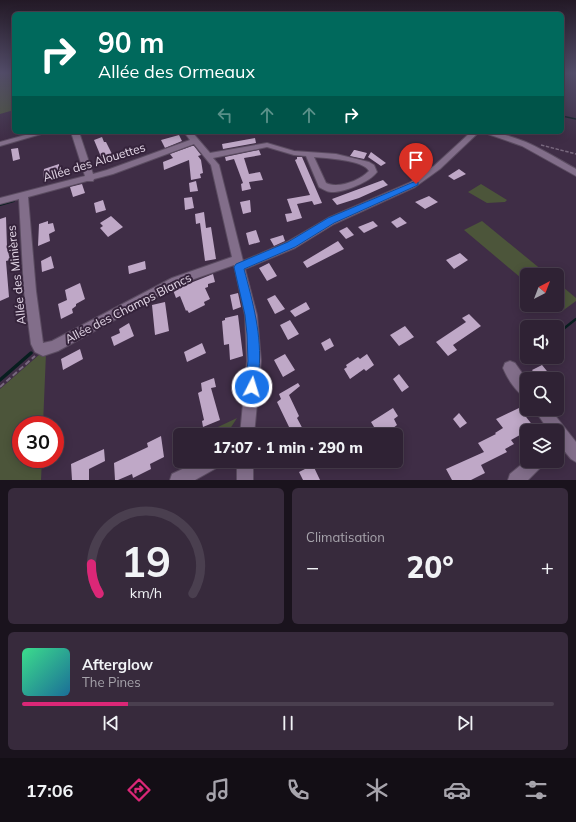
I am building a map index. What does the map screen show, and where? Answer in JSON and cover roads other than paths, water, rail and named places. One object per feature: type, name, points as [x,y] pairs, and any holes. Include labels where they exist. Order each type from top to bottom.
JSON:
[{"type":"street","points":[[2,142],[36,134]]},
{"type":"street","points":[[76,134],[90,178]]},
{"type":"street","name":"Allée des Champs Blancs","points":[[43,350],[54,346],[191,275],[238,263],[248,264],[291,245],[331,221],[412,186],[442,163],[472,134]]},
{"type":"street","points":[[493,134],[526,144],[576,173]]},
{"type":"street","points":[[191,136],[215,165],[251,315],[254,361],[249,428]]},
{"type":"street","name":"Allée des Alouettes","points":[[0,201],[90,178],[129,166],[191,136]]},
{"type":"street","points":[[209,156],[265,145],[294,153],[310,154],[336,156],[366,164],[371,167],[373,172],[367,178],[338,189],[330,189],[322,185],[310,154]]},
{"type":"street","name":"Allée des Minières","points":[[23,195],[30,291],[37,344],[39,348],[43,350]]},
{"type":"street","points":[[510,368],[520,382]]},
{"type":"street","points":[[564,444],[576,454]]},
{"type":"street","points":[[178,480],[202,468]]},
{"type":"street","points":[[245,468],[245,480]]},
{"type":"street","points":[[516,480],[529,468]]},
{"type":"waterway","points":[[564,116],[576,119]]},
{"type":"waterway","points":[[0,205],[14,201]]},
{"type":"waterway","points":[[564,328],[576,319]]},
{"type":"waterway","points":[[0,380],[31,353]]}]
